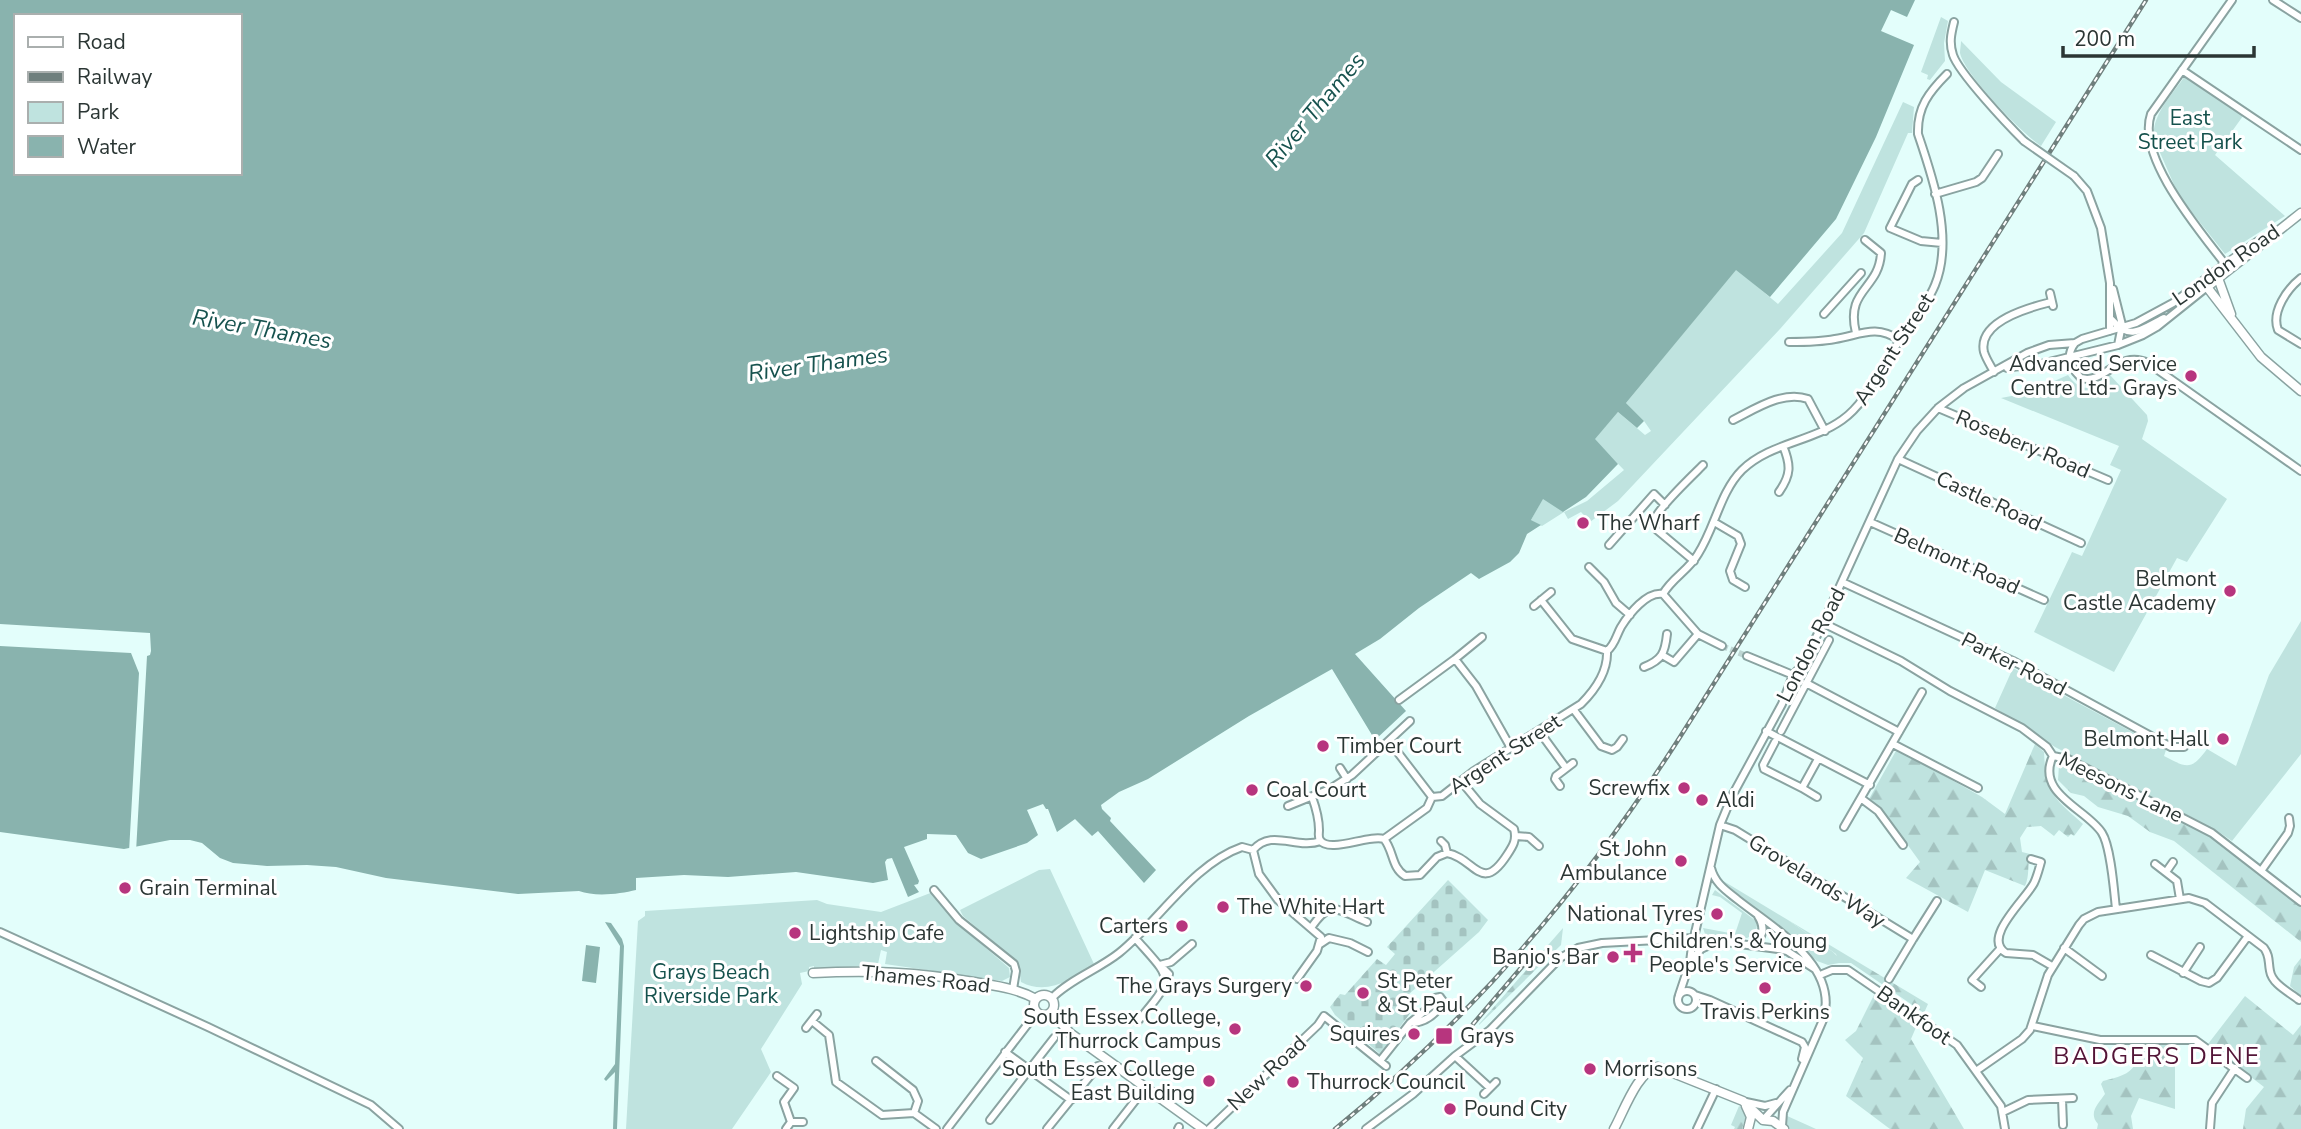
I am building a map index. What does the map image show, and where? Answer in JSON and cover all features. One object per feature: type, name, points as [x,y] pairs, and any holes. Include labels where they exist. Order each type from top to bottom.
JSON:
[{"type":"main road","name":"London Road","points":[[2208,277],[2299,215]]},
{"type":"main road","name":"London Road","points":[[2207,287],[2229,265]]},
{"type":"main road","points":[[2235,323],[2218,278],[2208,277],[2207,287],[2235,323],[2273,369],[2301,391]]},
{"type":"main road","name":"Thames Road","points":[[813,973],[882,971],[940,976],[1013,989],[1036,999]]},
{"type":"main road","points":[[1044,995],[1052,998],[1054,1007],[1051,1012],[1046,1015],[1037,1012],[1034,1007],[1036,999],[1044,995]]},
{"type":"main road","points":[[1051,1012],[1070,1033],[1203,1129]]},
{"type":"main road","points":[[1614,1129],[1641,1078],[1650,1068],[1667,1069],[1743,1101],[1763,1120],[1773,1121],[1783,1128]]},
{"type":"main road","points":[[1743,1101],[1750,1112],[1751,1129]]},
{"type":"main road","points":[[1751,1129],[1763,1120]]},
{"type":"street","points":[[2229,265],[2179,205],[2150,145],[2147,130],[2151,114],[2232,0]]},
{"type":"street","points":[[2273,0],[2301,18]]},
{"type":"street","points":[[1955,22],[1950,38],[1955,61],[2010,128],[2074,176],[2087,191],[2101,228],[2110,282],[2110,331]]},
{"type":"street","points":[[2182,70],[2301,150]]},
{"type":"street","name":"Argent Street","points":[[1052,998],[1115,956],[1177,895],[1219,859],[1242,847],[1252,850],[1261,842],[1269,840],[1306,844],[1321,841],[1331,846],[1376,837],[1384,838],[1427,808],[1432,797],[1442,796],[1511,748],[1574,710],[1587,698],[1606,666],[1607,651],[1613,646],[1630,615],[1654,594],[1663,594],[1694,561],[1729,488],[1742,470],[1761,455],[1825,431],[1842,420],[1863,400],[1929,297],[1940,269],[1941,216],[1917,125],[1924,99],[1947,74]]},
{"type":"street","points":[[1935,194],[1976,182],[1982,178],[1998,155]]},
{"type":"street","points":[[1918,180],[1912,184],[1890,228],[1921,241],[1942,243]]},
{"type":"street","points":[[1856,333],[1852,319],[1854,306],[1878,271],[1881,259],[1881,253],[1865,240]]},
{"type":"street","points":[[1824,314],[1861,273]]},
{"type":"street","name":"London Road","points":[[1679,995],[1688,971],[1720,825],[1747,764],[1788,691],[1793,676],[1803,664],[1824,624],[1898,459],[1917,431],[1938,408],[1964,388],[2027,353],[2049,345],[2075,344],[2082,339],[2136,323],[2173,303],[2208,277]]},
{"type":"street","points":[[2301,278],[2289,290],[2275,317],[2278,330],[2301,344]]},
{"type":"street","points":[[2110,282],[2122,325],[2118,345]]},
{"type":"street","name":"London Road","points":[[1996,371],[2020,365],[2041,364],[2118,345],[2143,335],[2207,287]]},
{"type":"street","points":[[1996,371],[1984,351],[1990,332],[2015,313],[2052,304],[2050,293]]},
{"type":"street","points":[[1841,296],[1854,306]]},
{"type":"street","points":[[2120,312],[2124,318],[2136,323]]},
{"type":"street","points":[[2112,320],[2120,329],[2136,331],[2175,313]]},
{"type":"street","points":[[1789,342],[1830,340],[1878,331],[1899,340]]},
{"type":"street","points":[[2075,344],[2070,350],[2070,357],[2074,372],[2081,378],[2090,379],[2126,360],[2138,358],[2301,471]]},
{"type":"street","points":[[2074,372],[2076,361],[2086,354]]},
{"type":"street","points":[[1733,420],[1779,398],[1801,397],[1808,399],[1825,431]]},
{"type":"street","name":"Rosebery Road","points":[[1938,408],[2108,480]]},
{"type":"street","points":[[1779,492],[1790,467],[1783,446]]},
{"type":"street","name":"Castle Road","points":[[1898,459],[2081,543]]},
{"type":"street","points":[[1694,561],[1657,530],[1654,523],[1665,505],[1703,465]]},
{"type":"street","points":[[1609,545],[1654,495],[1665,505]]},
{"type":"street","points":[[1714,522],[1738,536],[1741,544],[1730,570],[1734,580],[1745,587]]},
{"type":"street","name":"Belmont Road","points":[[1870,522],[2044,600]]},
{"type":"street","points":[[1588,567],[1604,582],[1616,603],[1630,615]]},
{"type":"street","name":"Parker Road","points":[[1842,582],[2013,662],[2171,747],[2184,747]]},
{"type":"street","points":[[1534,606],[1550,592]]},
{"type":"street","points":[[1663,594],[1698,634],[1722,646]]},
{"type":"street","points":[[1541,600],[1572,639],[1607,651]]},
{"type":"street","name":"Meesons Lane","points":[[1824,624],[1901,661],[1950,691],[2022,728],[2047,747],[2053,756],[2068,759],[2205,829],[2301,902]]},
{"type":"street","points":[[1644,667],[1656,662],[1662,654],[1667,634]]},
{"type":"street","points":[[1662,654],[1674,662],[1698,634]]},
{"type":"street","points":[[1399,700],[1482,637]]},
{"type":"street","points":[[1781,731],[1829,640]]},
{"type":"street","points":[[1747,656],[1793,676]]},
{"type":"street","points":[[1455,659],[1476,687],[1511,748]]},
{"type":"street","points":[[1806,683],[1899,732]]},
{"type":"street","points":[[1844,827],[1922,692]]},
{"type":"street","points":[[1574,710],[1601,746],[1612,750],[1618,747],[1623,739]]},
{"type":"street","points":[[1288,806],[1347,779],[1410,721]]},
{"type":"street","points":[[1539,731],[1566,768]]},
{"type":"street","points":[[1766,731],[1870,785]]},
{"type":"street","points":[[1389,741],[1432,797]]},
{"type":"street","points":[[1775,742],[1763,765],[1764,769],[1817,797]]},
{"type":"street","points":[[1893,744],[1978,788]]},
{"type":"street","points":[[1612,750],[1612,759]]},
{"type":"street","points":[[2053,756],[2049,764],[2057,792],[2104,835],[2116,909]]},
{"type":"street","points":[[1802,788],[1818,759]]},
{"type":"street","points":[[1560,786],[1556,776],[1573,763]]},
{"type":"street","points":[[1340,768],[1347,779]]},
{"type":"street","points":[[1384,838],[1394,865],[1405,876],[1420,875],[1437,857],[1447,853],[1458,857],[1478,872],[1490,873],[1501,864],[1516,836],[1512,826],[1480,804],[1461,781]]},
{"type":"street","points":[[1312,797],[1318,814],[1321,841]]},
{"type":"street","points":[[1862,799],[1878,811],[1903,845]]},
{"type":"street","points":[[2261,871],[2288,833],[2289,818]]},
{"type":"street","name":"Grovelands Way","points":[[1720,825],[1735,830],[1913,939]]},
{"type":"street","points":[[1516,836],[1529,837],[1539,846]]},
{"type":"street","points":[[1441,841],[1447,853]]},
{"type":"street","points":[[1252,850],[1259,874],[1278,900],[1321,937],[1317,951],[1297,979]]},
{"type":"street","points":[[1981,988],[1972,980],[2000,949],[2000,931],[2035,879],[2041,862],[2031,859]]},
{"type":"street","points":[[2166,872],[2173,862]]},
{"type":"street","points":[[2155,864],[2176,881],[2180,899]]},
{"type":"street","points":[[1710,866],[1716,881],[1722,887],[1784,936],[1817,972],[1826,990],[1827,1007],[1781,1116],[1783,1128]]},
{"type":"street","points":[[1704,895],[1712,885],[1722,887]]},
{"type":"street","points":[[934,890],[959,920],[1014,964],[1016,971],[1013,989]]},
{"type":"street","points":[[1976,1071],[2022,1039],[2033,1026],[2044,984],[2052,966],[2084,919],[2098,912],[2189,898],[2202,902],[2266,950],[2272,977],[2299,1000]]},
{"type":"street","points":[[1889,979],[1937,901]]},
{"type":"street","points":[[1311,928],[1327,909],[1338,910],[1367,922]]},
{"type":"street","points":[[1357,918],[1362,909]]},
{"type":"street","points":[[1753,945],[1763,932],[1757,915]]},
{"type":"street","points":[[0,932],[371,1105],[399,1129]]},
{"type":"street","points":[[2151,955],[2204,982],[2213,981],[2248,936]]},
{"type":"street","points":[[1366,1129],[1413,1094],[1501,1020],[1560,958],[1587,945],[1694,937],[1787,951],[1817,972]]},
{"type":"street","points":[[1135,938],[1169,974]]},
{"type":"street","points":[[1320,944],[1329,938],[1350,943],[1368,952]]},
{"type":"street","points":[[1690,962],[1704,947],[1719,942]]},
{"type":"street","points":[[1160,965],[1171,962],[1192,944]]},
{"type":"street","points":[[2183,973],[2200,947]]},
{"type":"street","points":[[2064,948],[2103,976]]},
{"type":"street","points":[[2000,949],[2006,953],[2033,955],[2052,966]]},
{"type":"street","points":[[2157,969],[2162,961]]},
{"type":"street","points":[[1138,1021],[1165,987],[1160,965]]},
{"type":"street","name":"Bankfoot","points":[[1817,972],[1840,969],[1853,973],[1951,1040],[1976,1071],[2003,1112],[2005,1129]]},
{"type":"street","name":"London Road","points":[[1688,971],[1689,983],[1695,994]]},
{"type":"street","points":[[1717,1004],[1690,1009],[1682,1008],[1678,1001],[1679,995],[1688,990],[1775,1029],[1805,1045],[1803,1065]]},
{"type":"street","points":[[2283,1000],[2289,992]]},
{"type":"street","points":[[1695,994],[1695,1006]]},
{"type":"street","points":[[1386,1066],[1380,1061],[1410,1023],[1431,1006],[1435,998],[1442,998],[1442,1005],[1425,1022],[1410,1023]]},
{"type":"street","points":[[947,1129],[1037,1012]]},
{"type":"street","points":[[806,1028],[817,1014]]},
{"type":"street","name":"New Road","points":[[1209,1129],[1318,1025],[1324,1016],[1380,1061]]},
{"type":"street","points":[[812,1021],[829,1035],[836,1082],[882,1115],[914,1113],[936,1129]]},
{"type":"street","points":[[2033,1026],[2100,1040],[2192,1039],[2200,1042],[2246,1078]]},
{"type":"street","points":[[990,1120],[1054,1038]]},
{"type":"street","points":[[1005,1052],[1071,1100]]},
{"type":"street","points":[[1455,1056],[1490,1088]]},
{"type":"street","points":[[876,1061],[913,1090],[918,1101],[914,1113]]},
{"type":"street","points":[[1047,1129],[1097,1066]]},
{"type":"street","points":[[2210,1129],[2212,1103],[2235,1068]]},
{"type":"street","points":[[777,1076],[794,1088],[784,1102],[791,1122]]},
{"type":"street","points":[[1484,1094],[1496,1082]]},
{"type":"street","points":[[1763,1120],[1796,1082]]},
{"type":"street","points":[[1697,1129],[1716,1089]]},
{"type":"street","points":[[1113,1129],[1138,1097]]},
{"type":"street","points":[[2003,1112],[2028,1100],[2073,1098]]},
{"type":"street","points":[[2062,1099],[2063,1125]]},
{"type":"street","points":[[1743,1101],[1765,1106],[1781,1101]]},
{"type":"street","points":[[791,1122],[803,1122]]},
{"type":"street","points":[[786,1129],[791,1122]]},
{"type":"green space","points":[[1941,17],[1948,21],[1944,43],[1945,61],[1930,80],[1927,79],[1928,75],[1921,72]]},
{"type":"green space","points":[[1961,41],[2001,82],[2056,122],[2041,146],[2009,117],[1972,75],[1960,53]]},
{"type":"green space","name":"East Street Park","points":[[2185,76],[2243,116],[2215,155],[2285,216],[2225,254],[2179,196],[2154,139],[2159,114]]},
{"type":"green space","points":[[1903,102],[1914,107],[1912,133],[1908,133],[1864,233],[1780,329],[1618,501],[1590,522],[1581,512],[1568,519],[1564,512],[1587,501],[1624,470],[1594,439],[1618,412],[1645,435],[1651,431],[1626,403],[1736,269],[1778,304],[1842,233]]},
{"type":"green space","points":[[2068,375],[2078,385],[2089,388],[2110,375],[2147,415],[2148,421],[2142,439],[2227,499],[2187,562],[2177,558],[2114,672],[2034,632],[2072,552],[2082,556],[2121,470],[2110,465],[2119,446],[2001,398],[2027,393]]},
{"type":"green space","points":[[1543,498],[1564,512],[1542,526],[1531,520]]},
{"type":"green space","points":[[2301,621],[2301,754],[2232,841],[2216,830],[2055,747],[1995,708],[2013,668],[2166,750],[2164,756],[2178,763],[2192,764],[2207,749],[2236,766],[2269,675]]},
{"type":"green space","points":[[2035,744],[2044,752],[2047,777],[2053,794],[2083,824],[2074,836],[2071,834],[2068,837],[2059,830],[2054,836],[2041,826],[2027,827],[2020,838],[2022,852],[2030,854],[2025,886],[1985,870],[1968,912],[1906,878],[1920,862],[1881,808],[1869,799],[1897,749],[1982,797],[2005,814]]},
{"type":"green space","points":[[2059,765],[2071,768],[2210,836],[2237,855],[2301,907],[2301,942],[2174,841],[2150,832],[2128,816],[2098,807],[2084,796],[2071,793],[2058,780]]},
{"type":"green space","points":[[1050,869],[1094,964],[1059,984],[1049,987],[1031,986],[1021,982],[1018,963],[963,916],[960,910],[1039,870]]},
{"type":"green space","points":[[1720,879],[1788,920],[1833,952],[1839,958],[1839,963],[1828,965],[1817,961]]},
{"type":"green space","points":[[1448,880],[1488,920],[1479,932],[1408,995],[1405,1004],[1411,1012],[1380,1054],[1335,1015],[1330,1007],[1340,994],[1345,995],[1377,959],[1386,965],[1395,954],[1387,947]]},
{"type":"green space","points":[[1715,890],[1756,921],[1756,929],[1752,935],[1747,938],[1705,934],[1703,928],[1735,934],[1742,913],[1720,897],[1712,895]]},
{"type":"green space","name":"Grays Beach Riverside Park","points":[[933,892],[956,922],[1009,968],[1010,977],[1002,981],[885,964],[887,952],[881,950],[878,964],[814,971],[814,966],[809,967],[809,971],[800,973],[802,984],[761,1049],[771,1072],[732,1129],[626,1129],[638,921],[645,916],[645,911],[817,900],[881,912]]},
{"type":"green space","points":[[1788,920],[1928,1004],[1924,1013],[1851,963],[1839,963],[1836,954]]},
{"type":"green space","points":[[1563,928],[1561,945],[1479,1025],[1479,1024]]},
{"type":"green space","points":[[2301,958],[2301,996],[2290,986],[2294,967]]},
{"type":"green space","points":[[1874,995],[1917,1025],[1911,1039],[1964,1129],[1890,1129],[1846,1096],[1863,1058],[1845,1040],[1856,1031]]},
{"type":"green space","points":[[2245,996],[2293,1035],[2301,1025],[2301,1129],[2243,1129],[2246,1109],[2264,1087],[2208,1044]]},
{"type":"green space","points":[[2138,1044],[2175,1044],[2175,1109],[2139,1098],[2131,1116],[2133,1129],[2097,1129],[2094,1112],[2105,1094],[2101,1084],[2130,1071],[2136,1061]]},
{"type":"green space","points":[[1739,1106],[1743,1108],[1746,1116],[1742,1129],[1734,1129],[1731,1125]]},
{"type":"green space","points":[[1785,1115],[1816,1129],[1790,1129],[1785,1124]]},
{"type":"water","name":"River Thames","points":[[0,0],[1915,0],[1907,17],[1891,10],[1881,31],[1914,45],[1876,137],[1836,219],[1770,297],[1736,270],[1626,403],[1644,421],[1637,428],[1618,412],[1595,439],[1618,464],[1586,497],[1563,512],[1543,499],[1531,520],[1541,525],[1527,534],[1519,553],[1510,562],[1479,579],[1471,573],[1355,654],[1406,711],[1375,740],[1332,669],[1101,805],[1111,818],[1110,821],[1156,870],[1144,883],[1098,831],[1092,836],[1075,819],[1057,832],[1048,809],[1043,804],[1027,810],[1038,835],[1027,843],[981,859],[968,853],[956,835],[927,834],[927,839],[904,847],[919,881],[914,885],[919,892],[908,897],[892,858],[885,862],[888,880],[873,883],[796,872],[728,877],[684,875],[636,878],[636,890],[615,894],[579,891],[518,894],[386,878],[336,867],[233,863],[220,858],[202,843],[190,840],[170,840],[124,849],[0,832]]},
{"type":"water","points":[[605,922],[611,923],[624,946],[617,1129],[613,1129],[615,1072],[606,1081],[604,1079],[615,1064],[620,946]]},
{"type":"water","points":[[586,945],[600,947],[596,983],[582,981]]},
{"type":"pier","points":[[0,624],[150,633],[151,651],[147,656],[136,852],[129,852],[139,673],[131,653],[0,646]]},
{"type":"tunnel","points":[[1722,646],[1747,656]]},
{"type":"railway","points":[[1335,1129],[1386,1086],[1480,995],[1524,947],[1605,846],[1680,737],[2146,0]]},
{"type":"railway","points":[[1473,1024],[1532,955]]},
{"type":"place","name":"Advanced Service Centre Ltd- Grays","points":[[2191,376]]},
{"type":"place","name":"The Wharf","points":[[1583,523]]},
{"type":"place","name":"Belmont Castle Academy","points":[[2230,591]]},
{"type":"place","name":"Belmont Hall","points":[[2223,739]]},
{"type":"place","name":"Timber Court","points":[[1323,746]]},
{"type":"place","name":"Screwfix","points":[[1684,788]]},
{"type":"place","name":"Coal Court","points":[[1252,790]]},
{"type":"place","name":"Aldi","points":[[1702,800]]},
{"type":"place","name":"St John Ambulance","points":[[1681,861]]},
{"type":"place","name":"Grain Terminal","points":[[125,888]]},
{"type":"place","name":"The White Hart","points":[[1223,907]]},
{"type":"place","name":"National Tyres","points":[[1717,914]]},
{"type":"place","name":"Carters","points":[[1182,926]]},
{"type":"place","name":"Lightship Cafe","points":[[795,933]]},
{"type":"place","name":"Children's & Young People's Service","points":[[1633,953]]},
{"type":"place","name":"Banjo's Bar","points":[[1613,957]]},
{"type":"place","name":"The Grays Surgery","points":[[1306,986]]},
{"type":"place","name":"Travis Perkins","points":[[1765,988]]},
{"type":"place","name":"St Peter & St Paul","points":[[1363,993]]},
{"type":"place","name":"South Essex College, Thurrock Campus","points":[[1235,1029]]},
{"type":"place","name":"Squires","points":[[1414,1034]]},
{"type":"place","name":"Grays","points":[[1444,1036]]},
{"type":"place","name":"Morrisons","points":[[1590,1069]]},
{"type":"place","name":"South Essex College East Building","points":[[1209,1081]]},
{"type":"place","name":"Thurrock Council","points":[[1293,1082]]},
{"type":"place","name":"Pound City","points":[[1450,1109]]},
{"type":"district","name":"BADGERS DENE","points":[[2157,1056]]}]
